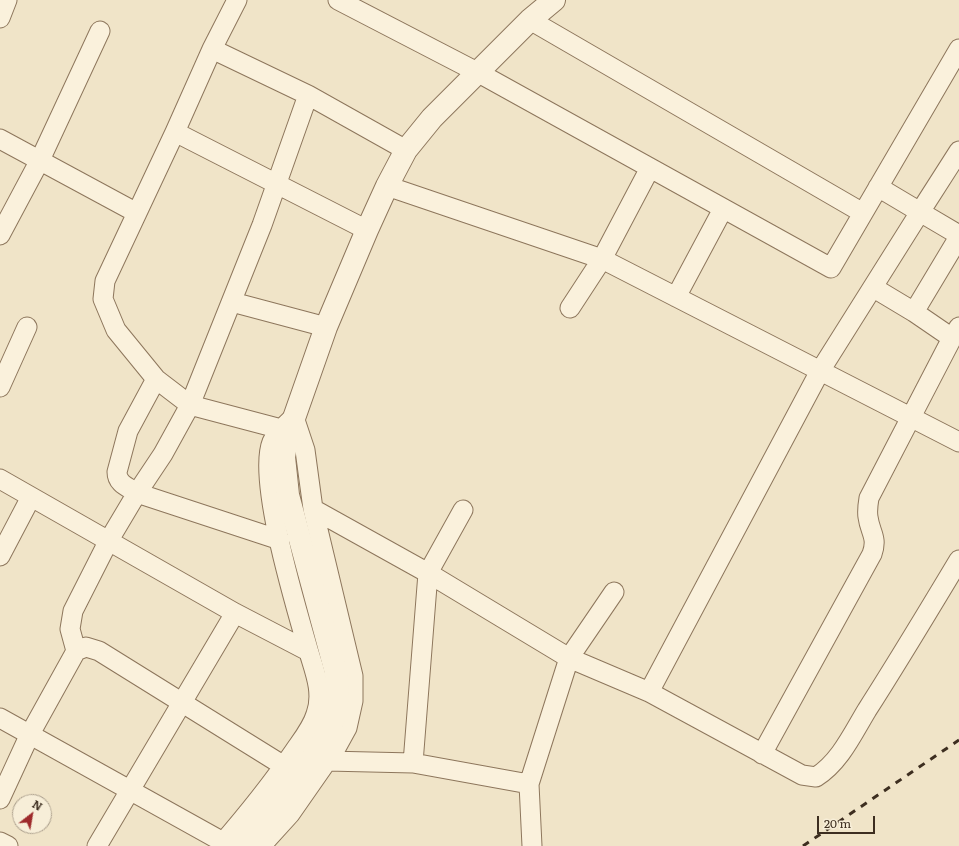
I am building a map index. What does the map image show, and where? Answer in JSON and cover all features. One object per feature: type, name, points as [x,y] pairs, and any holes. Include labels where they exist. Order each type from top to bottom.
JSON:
[{"type":"street","points":[[0,18],[7,0]]},
{"type":"street","points":[[237,0],[212,48],[175,132],[105,281],[103,300],[116,330],[156,379],[190,405],[288,423],[305,450],[313,509],[353,676],[353,701],[347,728],[327,761],[290,814],[261,846]]},
{"type":"street","points":[[338,0],[477,72],[831,268],[959,49]]},
{"type":"street","points":[[228,845],[307,767],[332,725],[337,705],[338,686],[335,669],[288,495],[284,457],[288,423],[386,186],[406,150],[432,118],[542,6],[863,213]]},
{"type":"street","points":[[0,235],[40,160],[100,31]]},
{"type":"street","points":[[212,48],[308,95],[406,150]]},
{"type":"street","points":[[76,651],[70,629],[73,611],[109,540],[137,492],[163,454],[190,405],[232,302],[277,183],[308,95]]},
{"type":"street","points":[[175,132],[367,230]]},
{"type":"street","points":[[0,139],[137,213]]},
{"type":"street","points":[[649,692],[820,371],[874,288],[959,151]]},
{"type":"street","points":[[570,308],[602,258],[650,168]]},
{"type":"street","points":[[386,186],[602,258],[910,419],[957,437]]},
{"type":"street","points":[[878,187],[959,236],[914,312]]},
{"type":"street","points":[[676,297],[723,209]]},
{"type":"street","points":[[762,754],[872,554],[876,545],[868,517],[869,498],[956,333],[914,312],[874,288]]},
{"type":"street","points":[[232,302],[326,328]]},
{"type":"street","points":[[0,386],[27,327]]},
{"type":"street","points":[[156,379],[128,431],[117,472],[117,478],[120,483],[137,492],[280,540]]},
{"type":"street","points":[[228,845],[305,736],[316,714],[319,694],[316,673],[308,651],[280,540],[270,492],[269,464],[272,442],[288,423]]},
{"type":"street","points":[[0,479],[235,613],[308,651]]},
{"type":"street","points":[[0,556],[31,497]]},
{"type":"street","points":[[313,509],[428,573],[570,658],[649,692],[802,775],[816,777],[827,770],[839,754],[959,560]]},
{"type":"street","points":[[413,763],[428,573],[463,510]]},
{"type":"street","points":[[532,846],[529,784],[570,658],[614,592]]},
{"type":"street","points":[[97,846],[235,613]]},
{"type":"street","points":[[0,799],[30,734],[76,651],[86,646],[99,651],[284,766]]},
{"type":"street","points":[[0,718],[228,845]]},
{"type":"street","points":[[327,761],[413,763],[529,784]]},
{"type":"street","points":[[0,842],[8,846]]},
{"type":"railway","points":[[803,846],[959,740]]}]
